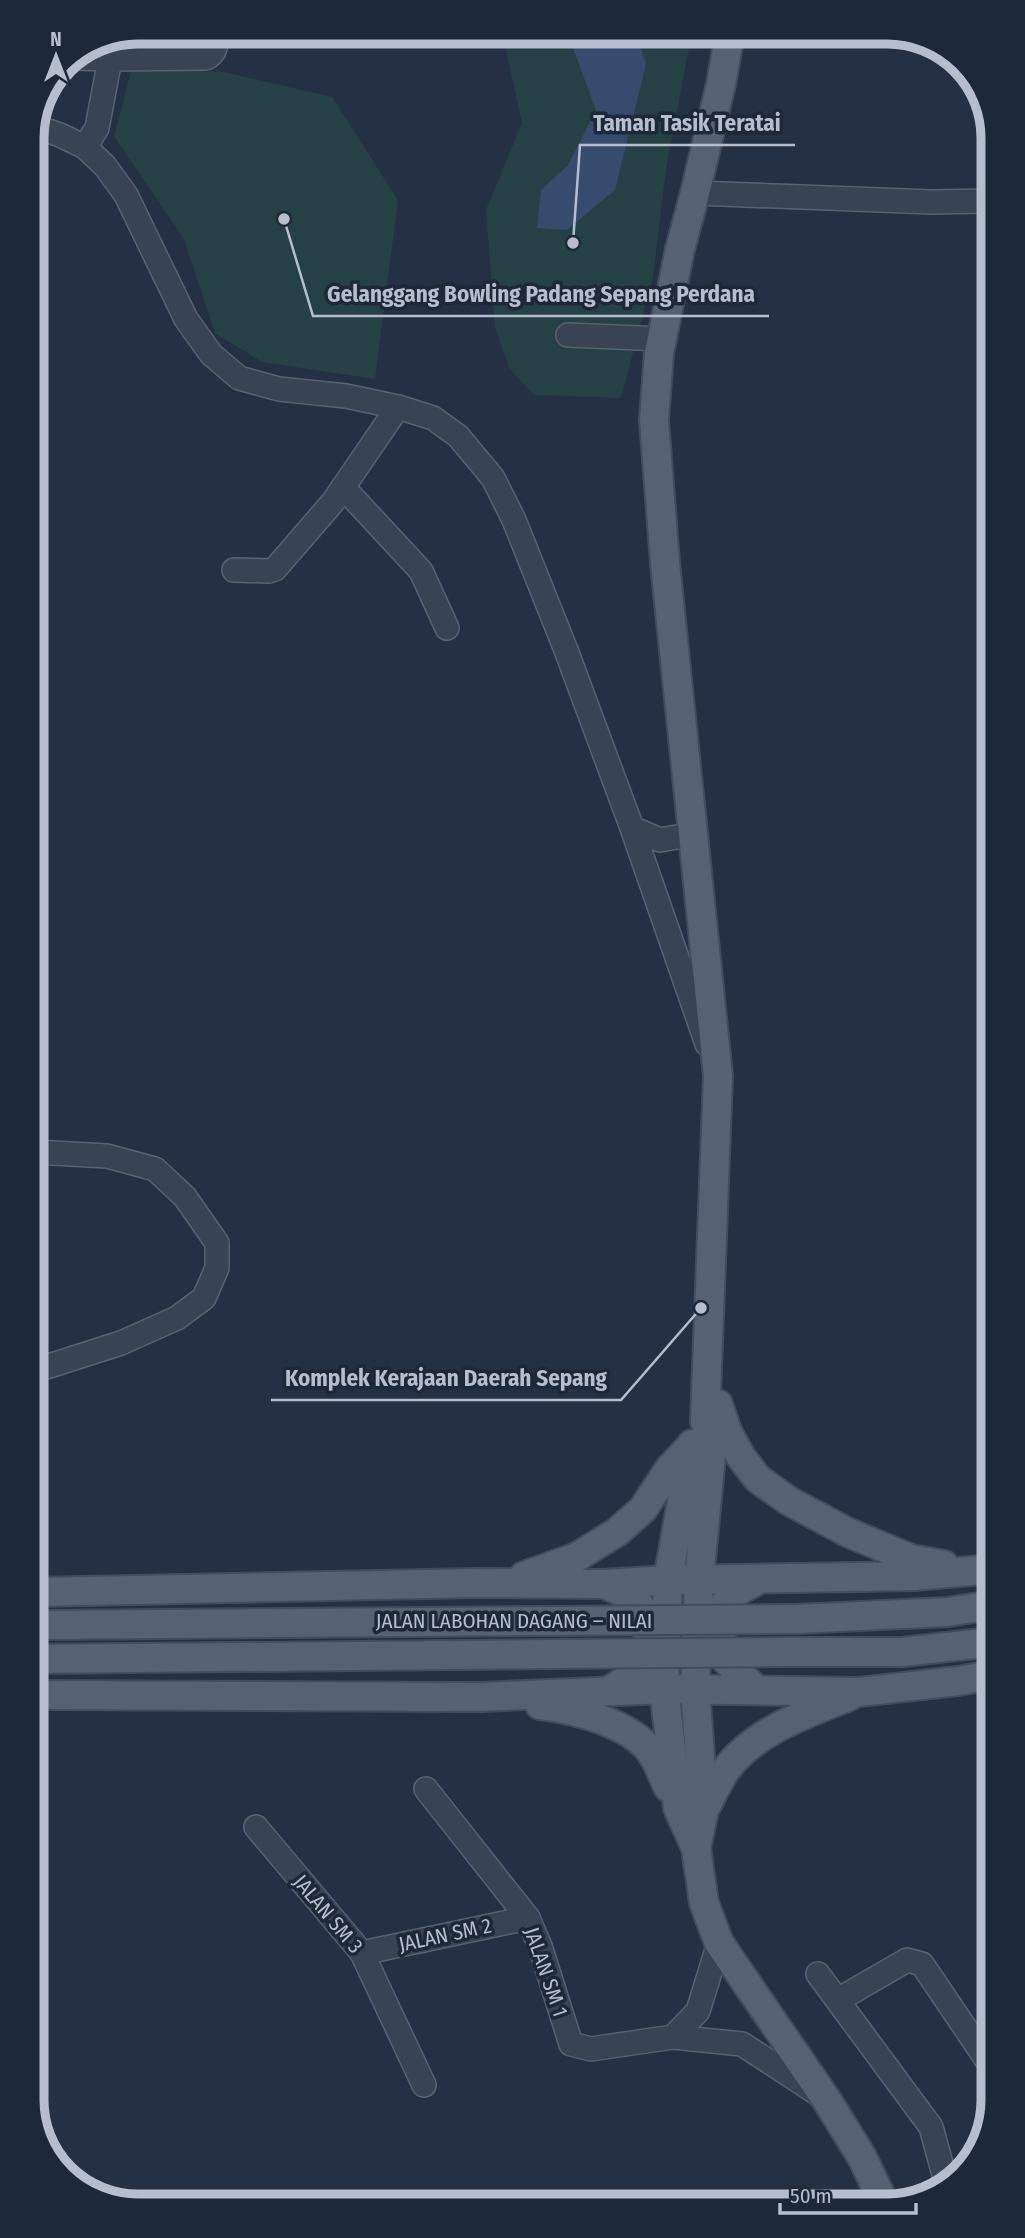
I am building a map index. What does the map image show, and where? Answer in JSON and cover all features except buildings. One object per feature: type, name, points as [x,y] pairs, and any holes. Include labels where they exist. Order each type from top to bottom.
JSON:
[{"type":"main road","points":[[728,44],[721,84],[680,248],[662,339],[654,420],[665,563],[719,1076],[708,1375],[699,1433],[668,1580],[664,1689],[691,1809],[704,1903],[719,1943],[826,2099],[862,2157],[880,2194]]},
{"type":"main road","points":[[708,1375],[727,1431],[741,1457],[758,1479],[789,1501],[847,1532],[911,1559],[981,1570]]},
{"type":"main road","points":[[691,1809],[699,1580],[712,1445],[699,1433]]},
{"type":"main road","points":[[477,1583],[531,1575],[577,1557],[617,1532],[643,1508],[670,1468],[699,1433]]},
{"type":"main road","points":[[44,1592],[477,1583],[604,1584],[668,1580],[915,1576],[981,1570]]},
{"type":"main road","points":[[755,1690],[726,1660],[720,1634],[724,1605],[734,1593],[760,1579]]},
{"type":"main road","points":[[604,1584],[635,1597],[647,1620],[648,1652],[635,1674],[608,1691]]},
{"type":"main road","name":"JALAN LABOHAN DAGANG ‒ NILAI","points":[[44,1625],[796,1619],[947,1612],[981,1607]]},
{"type":"main road","name":"JALAN LABOHAN DAGANG ‒ NILAI","points":[[44,1659],[902,1652],[981,1643]]},
{"type":"main road","points":[[44,1695],[481,1697],[664,1689],[859,1692],[981,1677]]},
{"type":"main road","points":[[691,1809],[754,1741],[793,1720],[859,1692]]},
{"type":"main road","points":[[481,1697],[565,1708],[627,1730],[651,1751],[691,1809]]},
{"type":"street","points":[[91,58],[206,58],[215,50],[216,44]]},
{"type":"street","points":[[85,147],[97,128],[110,59]]},
{"type":"street","points":[[44,130],[85,147],[105,166],[126,195],[186,319],[211,354],[239,378],[279,388],[346,396],[433,418],[458,436],[493,478],[514,520],[562,638],[719,1076]]},
{"type":"street","points":[[695,193],[932,202],[981,201]]},
{"type":"street","points":[[568,335],[662,339]]},
{"type":"street","points":[[234,570],[275,569],[333,502],[398,407]]},
{"type":"street","points":[[343,487],[421,571],[447,628]]},
{"type":"street","points":[[632,828],[660,839],[694,834]]},
{"type":"street","points":[[44,1153],[107,1156],[155,1169],[185,1197],[217,1242],[217,1268],[204,1298],[177,1318],[121,1343],[44,1367]]},
{"type":"street","name":"JALAN SM 1","points":[[426,1789],[528,1918],[540,1946],[571,2044],[591,2049],[673,2037],[742,2044],[826,2099]]},
{"type":"street","name":"JALAN SM 3","points":[[256,1827],[362,1953],[424,2085]]},
{"type":"street","name":"JALAN SM 2","points":[[362,1953],[528,1918]]},
{"type":"street","points":[[673,2037],[698,2011],[719,1943]]},
{"type":"street","points":[[838,2000],[907,1960],[922,1964],[981,2051]]},
{"type":"street","points":[[818,1973],[931,2127],[944,2175]]},
{"type":"green space","points":[[505,44],[690,44],[666,169],[653,277],[621,398],[534,395],[510,369],[495,328],[486,210],[522,123]]},
{"type":"green space","points":[[132,68],[224,72],[332,97],[398,200],[375,379],[262,362],[215,333],[184,239],[114,136]]},
{"type":"water","points":[[571,44],[640,44],[646,64],[615,190],[567,230],[537,228],[541,190],[568,165],[596,110]]},
{"type":"place","name":"Gelanggang Bowling Padang Sepang Perdana","points":[[284,219]]},
{"type":"place","name":"Taman Tasik Teratai","points":[[573,243]]},
{"type":"place","name":"Komplek Kerajaan Daerah Sepang","points":[[701,1308]]}]
